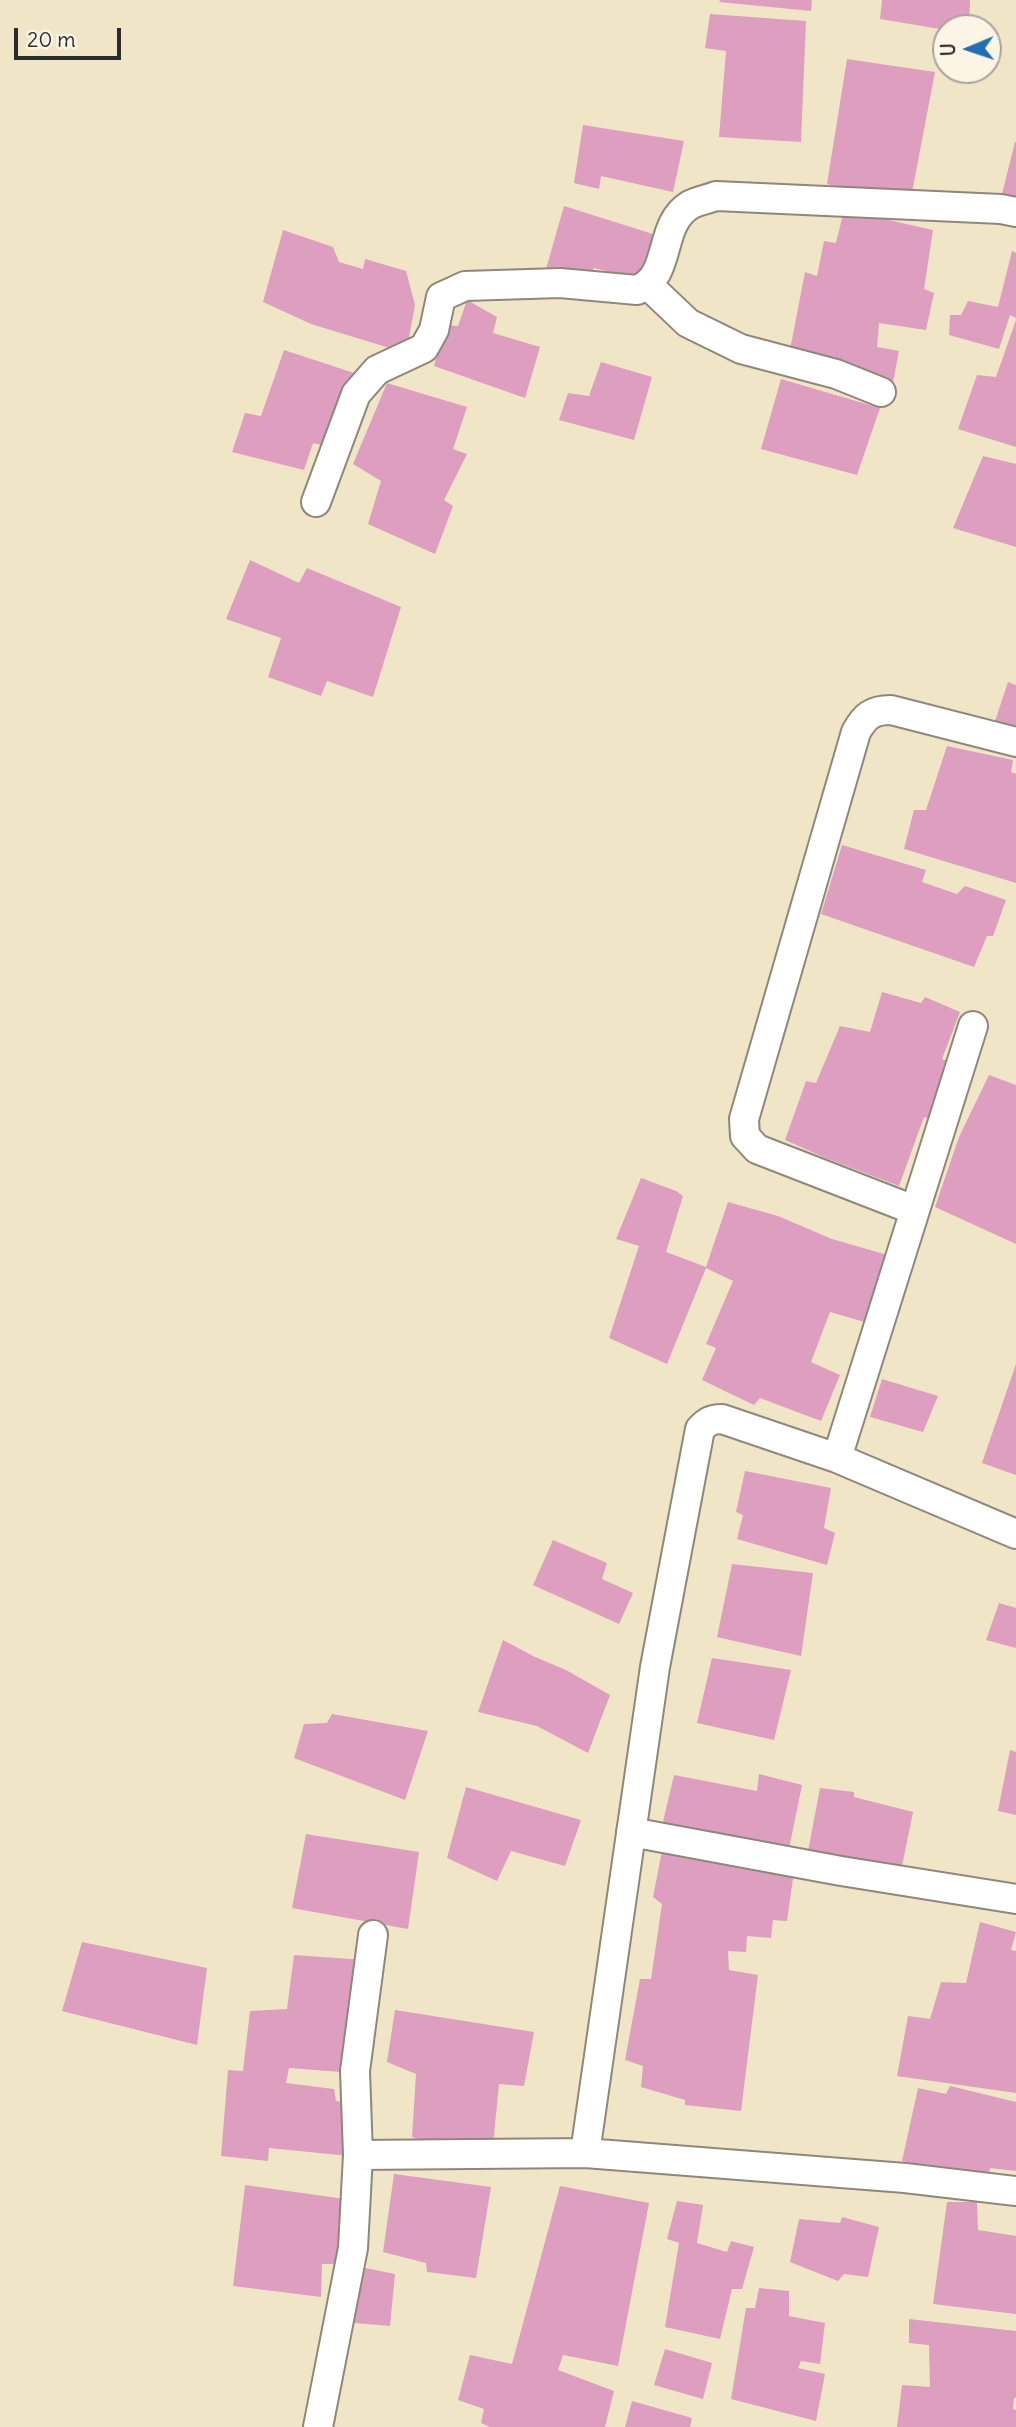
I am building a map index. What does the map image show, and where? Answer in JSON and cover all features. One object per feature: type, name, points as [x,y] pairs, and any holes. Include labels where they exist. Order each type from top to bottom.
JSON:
[{"type":"street","points":[[316,502],[356,394],[377,370],[424,348],[434,330],[442,297],[465,286],[561,283],[637,290],[648,285],[658,272],[672,223],[689,206],[716,196],[1001,209],[1016,212]]},
{"type":"street","points":[[648,285],[688,323],[741,349],[836,374],[881,392]]},
{"type":"street","points":[[914,1210],[757,1149],[745,1136],[744,1119],[856,732],[864,716],[891,709],[1016,742]]},
{"type":"street","points":[[837,1458],[973,1027]]},
{"type":"street","points":[[585,2153],[654,1667],[700,1429],[707,1422],[722,1419],[837,1458],[1016,1534]]},
{"type":"street","points":[[631,1832],[841,1871],[1016,1899]]},
{"type":"street","points":[[318,2427],[353,2248],[358,2155],[355,2071],[373,1935]]},
{"type":"street","points":[[358,2155],[585,2153],[905,2178],[1016,2191]]},
{"type":"building","points":[[812,0],[811,11],[719,2]]},
{"type":"building","points":[[882,0],[970,0],[970,14],[932,14],[932,28],[880,19]]},
{"type":"building","points":[[710,14],[806,21],[801,142],[719,137],[726,51],[705,48]]},
{"type":"building","points":[[847,59],[932,72],[933,84],[910,203],[827,184]]},
{"type":"building","points":[[583,125],[684,141],[673,192],[601,176],[599,189],[574,183]]},
{"type":"building","points":[[1016,142],[1016,202],[1001,198]]},
{"type":"building","points":[[564,206],[656,235],[644,280],[594,268],[585,282],[546,269]]},
{"type":"building","points":[[844,210],[933,230],[924,289],[934,293],[926,330],[879,323],[877,347],[899,351],[893,382],[813,362],[790,350],[805,272],[817,276],[824,241],[836,243]]},
{"type":"building","points":[[283,230],[333,247],[339,262],[363,269],[365,259],[406,271],[415,305],[406,353],[311,324],[263,302]]},
{"type":"building","points":[[1012,251],[1016,253],[1016,318],[1010,315],[999,349],[949,335],[950,315],[961,315],[968,301],[998,307]]},
{"type":"building","points":[[467,300],[497,317],[493,333],[540,347],[525,398],[434,366],[445,325],[458,326]]},
{"type":"building","points":[[1016,320],[1016,447],[958,429],[977,375],[996,377]]},
{"type":"building","points":[[284,350],[357,374],[336,448],[313,443],[304,470],[232,452],[245,413],[261,416]]},
{"type":"building","points":[[601,362],[652,377],[634,440],[559,420],[568,393],[589,396]]},
{"type":"building","points":[[781,379],[880,408],[857,475],[761,449]]},
{"type":"building","points":[[387,383],[467,407],[453,449],[467,454],[444,500],[453,506],[435,554],[368,524],[381,481],[353,464]]},
{"type":"building","points":[[983,456],[1016,464],[1016,547],[953,528]]},
{"type":"building","points":[[250,560],[299,583],[307,568],[401,607],[373,697],[327,681],[321,696],[268,677],[281,638],[226,619]]},
{"type":"building","points":[[1008,682],[1016,685],[1016,732],[994,724]]},
{"type":"building","points":[[947,746],[1013,760],[1011,772],[1016,774],[1016,883],[904,849],[914,810],[926,810]]},
{"type":"building","points":[[842,845],[926,870],[922,882],[957,894],[965,886],[1006,900],[993,936],[987,936],[974,967],[821,914]]},
{"type":"building","points":[[882,992],[921,1003],[925,997],[960,1012],[942,1059],[953,1063],[932,1119],[924,1117],[899,1186],[785,1140],[806,1081],[816,1083],[840,1026],[870,1032]]},
{"type":"building","points":[[989,1075],[1016,1085],[1016,1244],[935,1207],[959,1137]]},
{"type":"building","points":[[641,1178],[683,1196],[666,1252],[706,1267],[728,1202],[778,1216],[832,1239],[891,1256],[868,1323],[830,1312],[811,1362],[840,1375],[821,1421],[760,1398],[754,1405],[702,1380],[716,1348],[706,1344],[733,1281],[706,1268],[667,1364],[609,1338],[639,1246],[616,1239]]},
{"type":"building","points":[[1016,1364],[1016,1475],[982,1463]]},
{"type":"building","points":[[882,1379],[938,1396],[923,1432],[870,1417]]},
{"type":"building","points":[[745,1471],[831,1488],[824,1528],[835,1533],[827,1565],[737,1539],[743,1515],[736,1512]]},
{"type":"building","points":[[553,1540],[607,1563],[602,1579],[633,1593],[619,1624],[533,1585]]},
{"type":"building","points":[[732,1564],[813,1573],[801,1656],[717,1637]]},
{"type":"building","points":[[999,1603],[1016,1608],[1016,1648],[986,1640]]},
{"type":"building","points":[[503,1640],[566,1670],[610,1695],[588,1753],[537,1726],[478,1712]]},
{"type":"building","points":[[712,1658],[791,1670],[774,1740],[697,1723]]},
{"type":"building","points":[[332,1714],[428,1731],[405,1800],[294,1758],[304,1724],[327,1723]]},
{"type":"building","points":[[1010,1750],[1016,1752],[1016,1815],[998,1811]]},
{"type":"building","points":[[759,1774],[802,1785],[788,1854],[662,1826],[674,1775],[757,1791]]},
{"type":"building","points":[[466,1787],[581,1820],[565,1866],[511,1851],[497,1881],[447,1858]]},
{"type":"building","points":[[820,1788],[854,1792],[854,1797],[913,1812],[900,1876],[806,1862]]},
{"type":"building","points":[[306,1834],[419,1852],[408,1929],[292,1908]]},
{"type":"building","points":[[662,1851],[752,1867],[793,1878],[787,1921],[773,1920],[771,1938],[747,1936],[746,1952],[728,1951],[729,1970],[758,1975],[741,2111],[685,2105],[685,2100],[641,2087],[643,2066],[625,2060],[640,1979],[651,1979],[662,1904],[653,1897]]},
{"type":"building","points":[[980,1922],[1016,1932],[1011,1950],[1016,1951],[1016,2093],[897,2076],[908,2016],[930,2019],[941,1982],[966,1983]]},
{"type":"building","points":[[82,1942],[207,1968],[197,2045],[62,2011]]},
{"type":"building","points":[[294,1955],[365,1960],[354,2073],[289,2068],[286,2083],[334,2089],[336,2101],[353,2104],[349,2156],[269,2148],[268,2161],[221,2156],[228,2070],[243,2071],[250,2011],[287,2009]]},
{"type":"building","points":[[395,2010],[534,2032],[524,2086],[499,2084],[493,2145],[451,2140],[446,2147],[412,2137],[416,2074],[387,2062]]},
{"type":"building","points":[[950,2086],[1016,2102],[1016,2171],[990,2168],[987,2181],[902,2161],[918,2088],[946,2094]]},
{"type":"building","points":[[394,2174],[491,2187],[476,2278],[427,2272],[426,2263],[383,2252]]},
{"type":"building","points":[[245,2185],[345,2199],[341,2264],[322,2264],[321,2297],[233,2286]]},
{"type":"building","points":[[560,2186],[649,2203],[618,2366],[563,2355],[558,2370],[614,2391],[605,2427],[490,2427],[481,2423],[484,2409],[458,2400],[470,2355],[512,2364]]},
{"type":"building","points":[[677,2201],[703,2205],[697,2243],[727,2252],[731,2241],[754,2247],[742,2289],[732,2289],[720,2339],[665,2327],[679,2243],[667,2239]]},
{"type":"building","points":[[947,2202],[977,2202],[978,2230],[1016,2236],[1016,2314],[933,2304]]},
{"type":"building","points":[[842,2217],[879,2227],[868,2277],[844,2274],[838,2281],[790,2262],[799,2219],[840,2223]]},
{"type":"building","points":[[356,2266],[395,2274],[390,2326],[343,2322]]},
{"type":"building","points":[[759,2288],[789,2291],[789,2316],[825,2323],[820,2364],[801,2361],[798,2368],[825,2374],[816,2421],[731,2399],[746,2308],[755,2308]]},
{"type":"building","points":[[909,2319],[1016,2331],[1016,2398],[1013,2409],[1016,2410],[1016,2427],[897,2427],[902,2385],[930,2387],[929,2345],[909,2343]]},
{"type":"building","points":[[665,2349],[712,2363],[703,2399],[654,2385]]},
{"type":"building","points":[[632,2401],[692,2418],[690,2427],[625,2427]]}]
